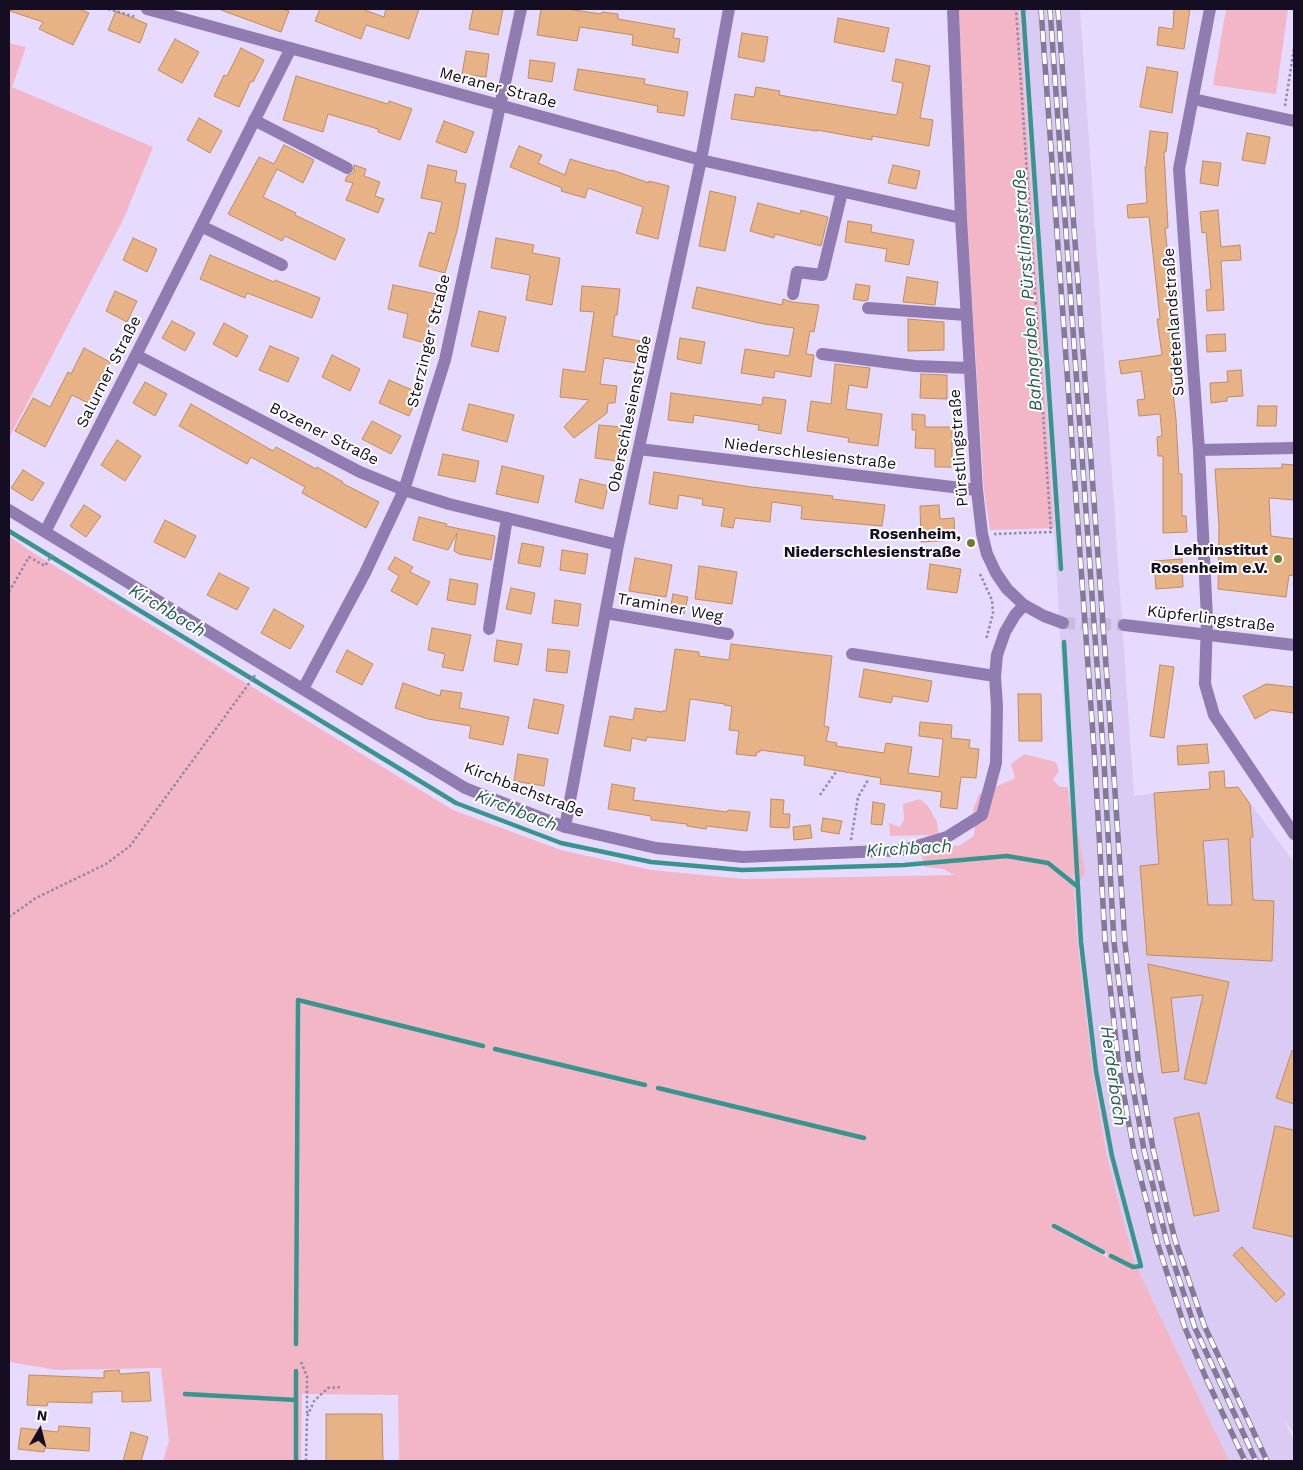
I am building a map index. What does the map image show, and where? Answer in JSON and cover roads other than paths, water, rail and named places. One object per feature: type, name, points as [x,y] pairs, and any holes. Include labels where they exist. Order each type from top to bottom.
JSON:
[{"type":"street","name":"Meraner Straße","points":[[147,9],[700,160],[961,218]]},
{"type":"street","name":"Sterzinger Straße","points":[[303,690],[366,573],[404,490],[445,360],[521,9]]},
{"type":"street","name":"Oberschlesienstraße","points":[[565,827],[618,545],[640,449],[700,160],[729,9]]},
{"type":"street","name":"Pürstlingstraße","points":[[953,9],[966,315],[977,490],[982,534],[987,554],[996,573],[1007,589],[1024,605]]},
{"type":"street","name":"Sudetenlandstraße","points":[[1210,9],[1180,169],[1199,450],[1207,636],[1205,684],[1214,715],[1294,834]]},
{"type":"street","name":"Salurner Straße","points":[[45,532],[291,48]]},
{"type":"street","points":[[1193,100],[1288,120]]},
{"type":"street","points":[[254,120],[347,168]]},
{"type":"street","points":[[792,294],[797,272],[822,275],[842,192]]},
{"type":"street","points":[[201,226],[282,265]]},
{"type":"street","points":[[868,308],[966,315]]},
{"type":"street","points":[[822,354],[915,366],[970,368]]},
{"type":"street","name":"Bozener Straße","points":[[136,355],[360,472],[404,490],[449,504],[618,545]]},
{"type":"street","points":[[1199,450],[1294,448]]},
{"type":"street","name":"Niederschlesienstraße","points":[[640,449],[977,490]]},
{"type":"street","name":"Kirchbachstraße","points":[[9,510],[465,788],[565,827],[656,848],[743,857],[904,850],[947,836],[982,815],[996,763],[997,707],[995,676]]},
{"type":"street","points":[[489,629],[507,518]]},
{"type":"street","points":[[852,654],[995,676],[997,655],[1005,632],[1024,605],[1044,616],[1063,623]]},
{"type":"street","name":"Traminer Weg","points":[[606,613],[728,634]]},
{"type":"street","name":"Küpferlingstraße","points":[[1124,625],[1294,645]]},
{"type":"waterway","name":"Bahngraben Pürstlingstraße","points":[[1023,9],[1061,569]]},
{"type":"waterway","name":"Kirchbach","points":[[9,531],[456,803],[561,843],[651,862],[742,870],[904,865],[1007,856],[1048,863],[1078,887]]},
{"type":"waterway","name":"Herderbach","points":[[1064,642],[1081,942],[1096,1071],[1112,1156],[1141,1266],[1133,1267],[1111,1256]]},
{"type":"waterway","points":[[296,1344],[298,1000],[483,1046]]},
{"type":"waterway","points":[[495,1049],[645,1085]]},
{"type":"waterway","points":[[658,1088],[864,1138]]},
{"type":"waterway","points":[[1054,1226],[1103,1252]]},
{"type":"waterway","points":[[296,1371],[296,1461]]},
{"type":"waterway","points":[[185,1394],[296,1400]]},
{"type":"tunnel","points":[[1063,623],[1124,625]]},
{"type":"railway","points":[[1041,9],[1095,763],[1105,940],[1119,1068],[1134,1152],[1157,1242],[1185,1328],[1245,1461]]},
{"type":"railway","points":[[1050,9],[1104,762],[1114,942],[1129,1065],[1144,1150],[1167,1242],[1195,1328],[1256,1461]]},
{"type":"railway","points":[[1058,9],[1125,943],[1139,1067],[1153,1149],[1175,1240],[1204,1325],[1267,1461]]},
{"type":"place","name":"Rosenheim, Niederschlesienstraße","points":[[971,543]]},
{"type":"place","name":"Lehrinstitut Rosenheim e.V.","points":[[1278,559]]}]
